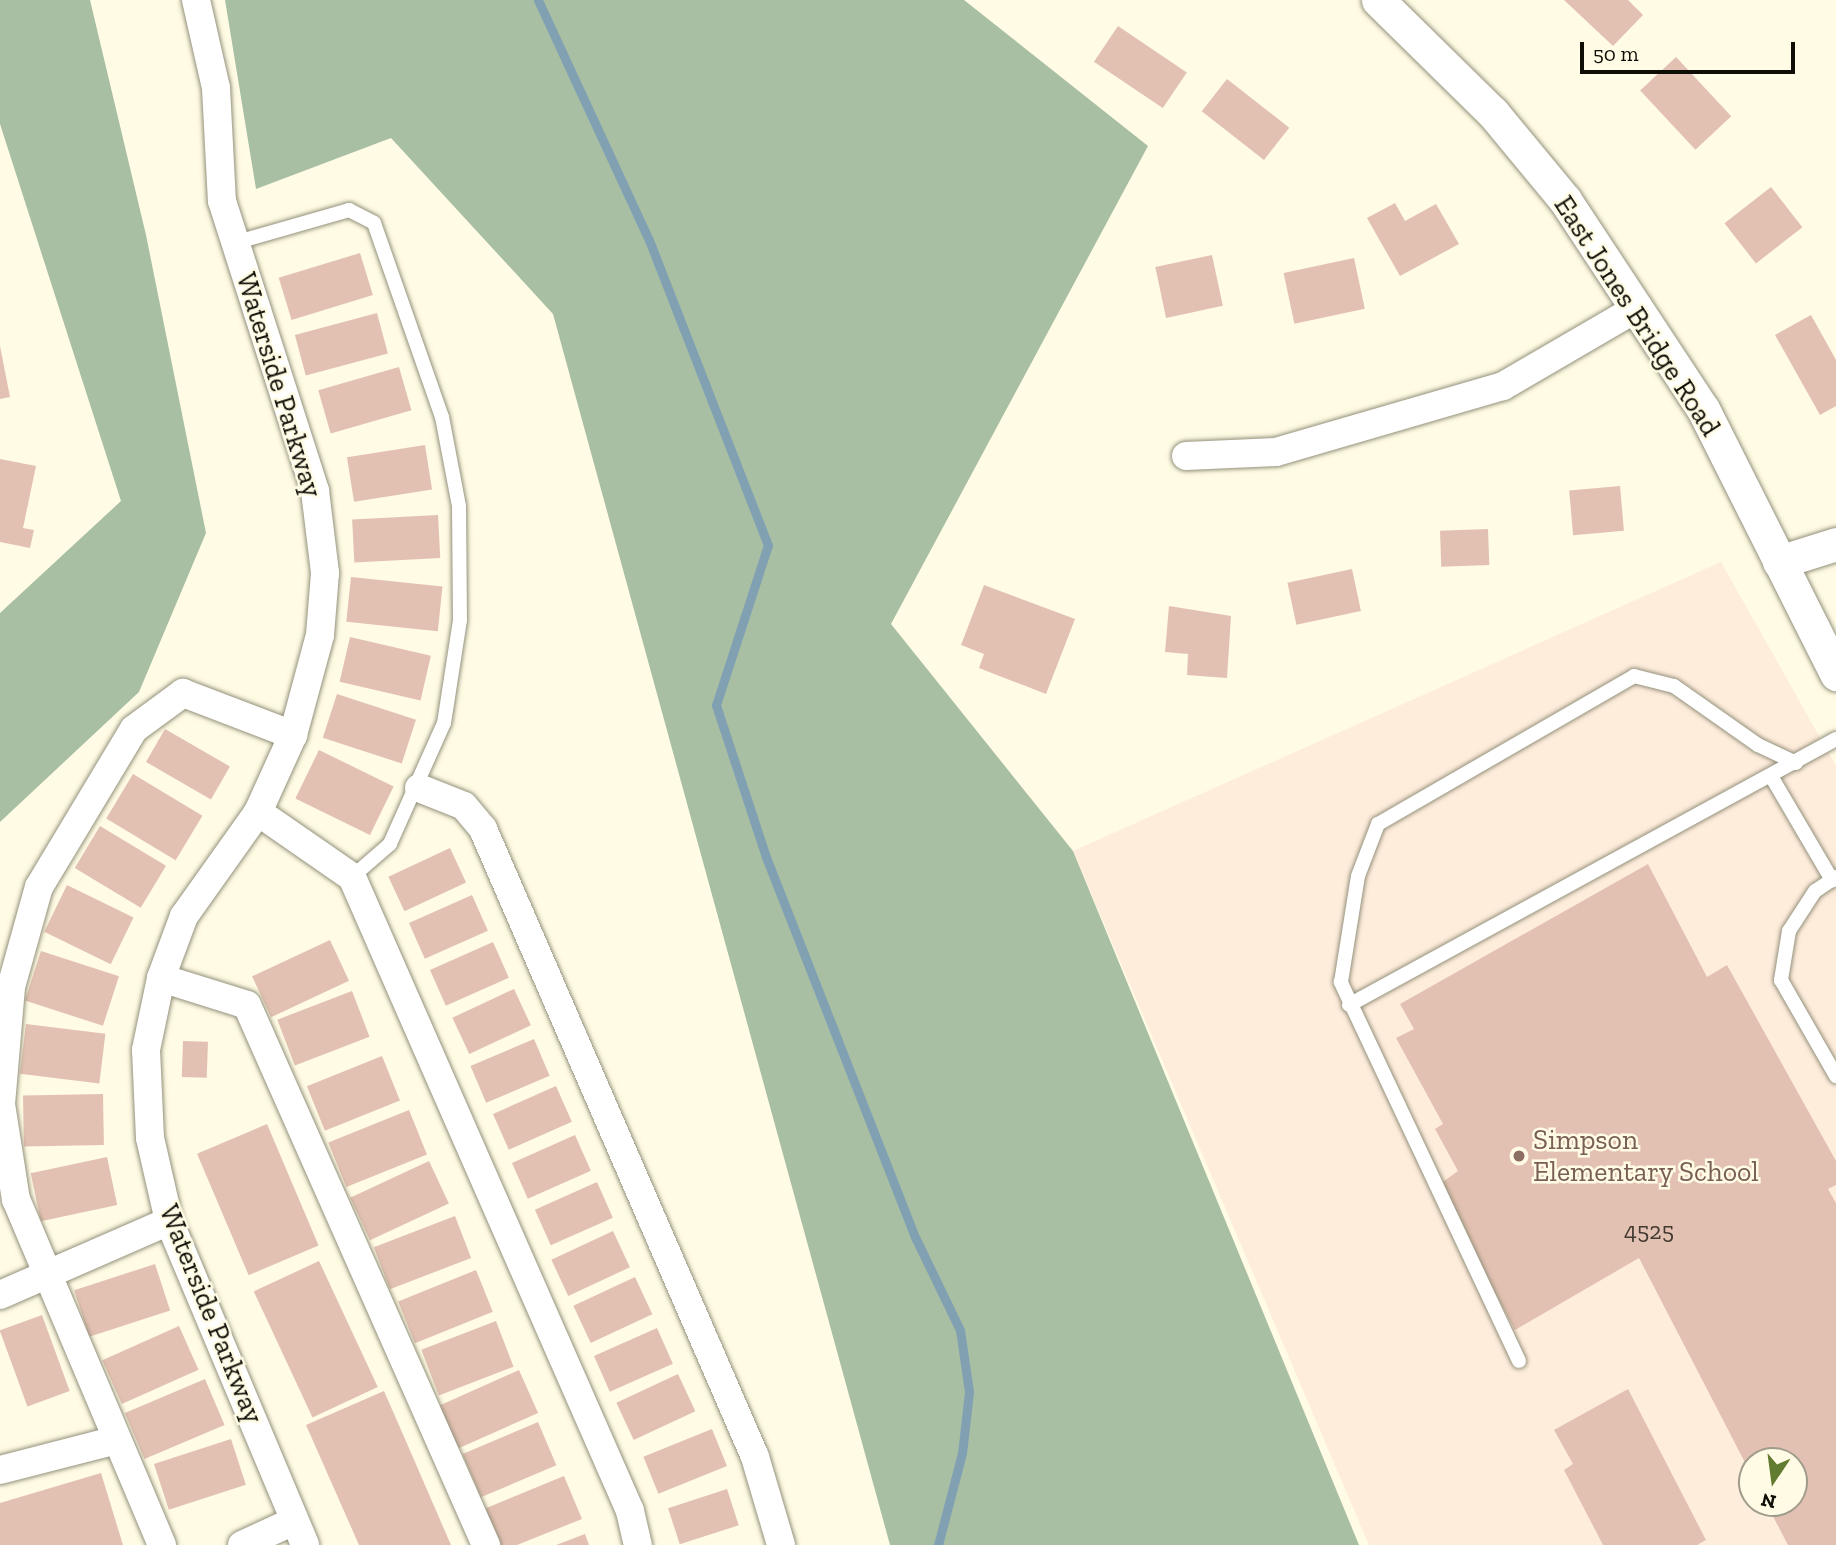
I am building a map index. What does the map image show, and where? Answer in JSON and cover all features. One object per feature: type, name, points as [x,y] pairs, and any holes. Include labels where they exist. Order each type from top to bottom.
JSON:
[{"type":"street","name":"Waterside Parkway","points":[[196,0],[216,88],[222,201],[315,491],[326,573],[320,635],[293,735],[258,812],[184,916],[161,978],[146,1050],[150,1138],[169,1221],[300,1533]]},
{"type":"street","name":"East Jones Bridge Road","points":[[1378,0],[1493,113],[1564,200],[1703,409],[1836,674]]},
{"type":"street","points":[[1186,456],[1276,452],[1503,386],[1637,308]]},
{"type":"street","points":[[1779,562],[1836,544]]},
{"type":"street","points":[[162,1545],[46,1278],[16,1200],[1,1104],[11,987],[39,887],[134,729],[183,693],[293,735]]},
{"type":"street","points":[[419,788],[464,806],[483,829],[755,1457],[781,1545]]},
{"type":"street","points":[[258,812],[352,877],[630,1511],[638,1545]]},
{"type":"street","points":[[161,978],[247,1005],[486,1545]]},
{"type":"street","points":[[0,1295],[46,1278],[169,1221]]},
{"type":"street","points":[[0,1470],[117,1440]]},
{"type":"street","points":[[242,1545],[300,1533]]},
{"type":"lane","points":[[234,243],[349,210],[374,223],[442,417],[459,506],[460,620],[443,723],[419,788],[390,844],[352,877]]},
{"type":"lane","points":[[1519,1361],[1349,1005],[1341,982],[1350,923],[1378,824],[1634,676],[1674,686],[1758,745],[1796,763]]},
{"type":"lane","points":[[1349,1005],[1836,739]]},
{"type":"lane","points":[[1771,776],[1834,878],[1815,891],[1789,930],[1781,979],[1836,1076]]},
{"type":"shaded area","name":"Simpson Elementary School","points":[[1721,562],[1836,766],[1836,1545],[1369,1545],[1073,851]]},
{"type":"green space","points":[[0,0],[90,0],[146,235],[206,533],[139,692],[0,822],[0,613],[121,501],[0,124]]},
{"type":"green space","points":[[225,0],[964,0],[1148,146],[891,624],[1073,851],[1359,1545],[890,1545],[553,314],[391,138],[256,189]]},
{"type":"building","points":[[1564,0],[1628,0],[1643,15],[1613,46]]},
{"type":"building","points":[[1118,26],[1187,72],[1163,108],[1094,62]]},
{"type":"building","points":[[1676,57],[1731,116],[1695,150],[1640,90]]},
{"type":"building","points":[[1227,79],[1289,128],[1264,160],[1202,111]]},
{"type":"building","points":[[1771,187],[1802,227],[1756,264],[1725,223]]},
{"type":"building","points":[[1395,203],[1405,221],[1436,204],[1459,244],[1400,276],[1367,218]]},
{"type":"building","points":[[360,253],[373,295],[292,320],[279,278]]},
{"type":"building","points":[[1212,255],[1223,306],[1166,318],[1155,267]]},
{"type":"building","points":[[1354,258],[1365,309],[1294,324],[1284,273]]},
{"type":"building","points":[[377,313],[388,354],[306,376],[295,335]]},
{"type":"building","points":[[1811,315],[1836,360],[1836,406],[1820,415],[1775,335]]},
{"type":"building","points":[[0,346],[10,397],[0,399]]},
{"type":"building","points":[[399,367],[411,410],[331,433],[318,390]]},
{"type":"building","points":[[425,445],[432,489],[354,502],[347,457]]},
{"type":"building","points":[[0,459],[36,466],[23,528],[34,530],[30,548],[0,542]]},
{"type":"building","points":[[1620,486],[1624,531],[1573,535],[1569,490]]},
{"type":"building","points":[[438,515],[440,558],[354,562],[352,520]]},
{"type":"building","points":[[1488,529],[1489,565],[1441,567],[1440,531]]},
{"type":"building","points":[[1352,569],[1361,611],[1296,625],[1287,583]]},
{"type":"building","points":[[351,577],[442,587],[438,631],[346,622]]},
{"type":"building","points":[[984,585],[1075,619],[1046,694],[979,668],[984,654],[961,645]]},
{"type":"building","points":[[1169,606],[1231,616],[1227,678],[1187,675],[1188,654],[1165,652]]},
{"type":"building","points":[[350,637],[431,656],[421,700],[340,682]]},
{"type":"building","points":[[337,694],[416,720],[402,763],[323,738]]},
{"type":"building","points":[[165,729],[230,766],[211,799],[146,762]]},
{"type":"building","points":[[319,750],[394,786],[370,835],[295,799]]},
{"type":"building","points":[[133,774],[202,816],[176,860],[106,819]]},
{"type":"building","points":[[100,826],[166,866],[141,908],[75,868]]},
{"type":"building","points":[[450,848],[466,882],[404,911],[388,877]]},
{"type":"building","points":[[1648,864],[1707,977],[1727,965],[1836,1161],[1836,1185],[1828,1189],[1836,1203],[1836,1545],[1788,1545],[1773,1517],[1808,1517],[1808,1447],[1738,1449],[1639,1258],[1515,1330],[1437,1186],[1458,1171],[1435,1129],[1443,1124],[1396,1038],[1414,1029],[1400,1004]]},
{"type":"building","points":[[67,885],[134,917],[111,964],[44,932]]},
{"type":"building","points":[[472,895],[488,931],[425,959],[409,923]]},
{"type":"building","points":[[330,940],[349,981],[271,1017],[252,976]]},
{"type":"building","points":[[493,942],[509,978],[446,1006],[430,970]]},
{"type":"building","points":[[41,951],[119,976],[103,1026],[25,1000]]},
{"type":"building","points":[[514,989],[531,1025],[469,1054],[452,1018]]},
{"type":"building","points":[[352,991],[370,1037],[295,1065],[277,1020]]},
{"type":"building","points":[[26,1024],[105,1034],[99,1083],[20,1074]]},
{"type":"building","points":[[534,1039],[550,1076],[486,1103],[470,1066]]},
{"type":"building","points":[[183,1041],[208,1042],[207,1078],[182,1077]]},
{"type":"building","points":[[382,1056],[400,1101],[325,1131],[307,1086]]},
{"type":"building","points":[[556,1086],[572,1122],[509,1150],[493,1114]]},
{"type":"building","points":[[103,1094],[104,1145],[24,1146],[23,1095]]},
{"type":"building","points":[[409,1110],[427,1155],[346,1187],[328,1143]]},
{"type":"building","points":[[267,1124],[319,1246],[249,1275],[197,1154]]},
{"type":"building","points":[[575,1135],[591,1171],[528,1199],[512,1163]]},
{"type":"building","points":[[107,1157],[117,1205],[41,1221],[31,1173]]},
{"type":"building","points":[[429,1161],[449,1204],[370,1240],[350,1198]]},
{"type":"building","points":[[597,1182],[613,1218],[551,1245],[535,1210]]},
{"type":"building","points":[[455,1216],[471,1258],[390,1289],[374,1247]]},
{"type":"building","points":[[613,1231],[630,1267],[568,1296],[551,1260]]},
{"type":"building","points":[[319,1261],[378,1387],[312,1417],[254,1291]]},
{"type":"building","points":[[155,1264],[170,1311],[89,1337],[74,1290]]},
{"type":"building","points":[[476,1270],[493,1312],[415,1343],[398,1301]]},
{"type":"building","points":[[635,1277],[652,1314],[591,1343],[573,1306]]},
{"type":"building","points":[[42,1315],[70,1391],[27,1407],[0,1330]]},
{"type":"building","points":[[496,1321],[514,1367],[439,1395],[421,1350]]},
{"type":"building","points":[[179,1326],[199,1370],[122,1404],[102,1360]]},
{"type":"building","points":[[657,1328],[673,1364],[610,1392],[594,1356]]},
{"type":"building","points":[[519,1370],[538,1413],[459,1448],[440,1405]]},
{"type":"building","points":[[678,1374],[695,1411],[634,1440],[616,1403]]},
{"type":"building","points":[[205,1379],[225,1425],[144,1459],[125,1413]]},
{"type":"building","points":[[1628,1389],[1706,1540],[1697,1545],[1603,1545],[1564,1470],[1573,1464],[1554,1430]]},
{"type":"building","points":[[384,1391],[451,1545],[359,1545],[306,1425]]},
{"type":"building","points":[[538,1422],[556,1465],[481,1497],[463,1454]]},
{"type":"building","points":[[712,1429],[727,1466],[658,1494],[643,1457]]},
{"type":"building","points":[[231,1439],[246,1485],[169,1510],[154,1464]]},
{"type":"building","points":[[101,1473],[123,1545],[0,1545],[0,1503]]},
{"type":"building","points":[[564,1476],[582,1519],[517,1545],[499,1545],[484,1509]]},
{"type":"building","points":[[727,1489],[739,1525],[680,1544],[668,1508]]},
{"type":"building","points":[[585,1534],[589,1545],[556,1545]]},
{"type":"waterway","points":[[538,0],[649,240],[768,545],[716,705],[766,857],[916,1239],[960,1330],[969,1392],[962,1453],[938,1545]]},
{"type":"place","name":"Simpson Elementary School","points":[[1519,1156]]}]
